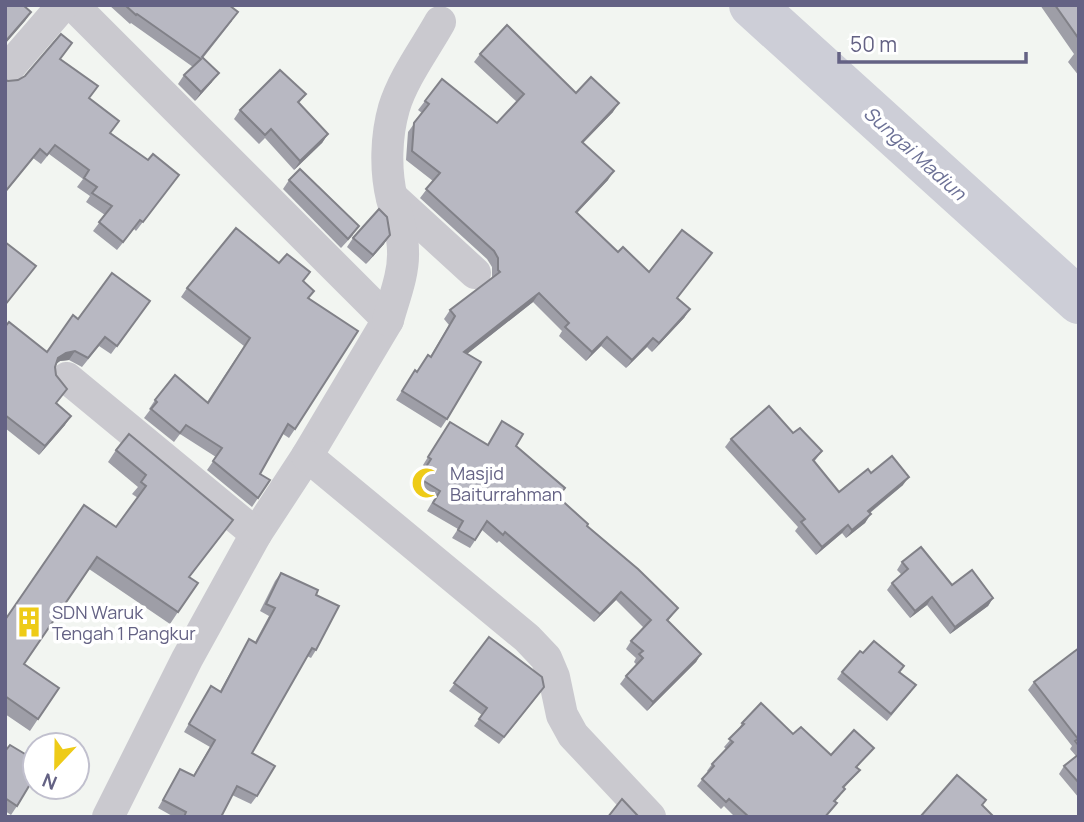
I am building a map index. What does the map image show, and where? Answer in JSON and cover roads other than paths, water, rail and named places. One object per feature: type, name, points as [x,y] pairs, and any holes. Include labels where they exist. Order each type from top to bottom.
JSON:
[{"type":"street","points":[[5,72],[63,5]]},
{"type":"street","points":[[73,5],[388,320]]},
{"type":"street","points":[[108,817],[187,659],[256,534],[307,456],[388,320],[403,254],[388,158],[394,106],[440,22]]},
{"type":"street","points":[[392,197],[475,272]]},
{"type":"street","points":[[68,378],[256,534]]},
{"type":"street","points":[[307,456],[527,638],[546,658],[554,677],[562,715],[573,736],[650,817]]},
{"type":"waterway","name":"Sungai Madiun","points":[[752,5],[1079,301]]},
{"type":"place","name":"Masjid Baiturrahman","points":[[427,483]]},
{"type":"place","name":"SDN Waruk Tengah 1 Pangkur","points":[[29,622]]}]
